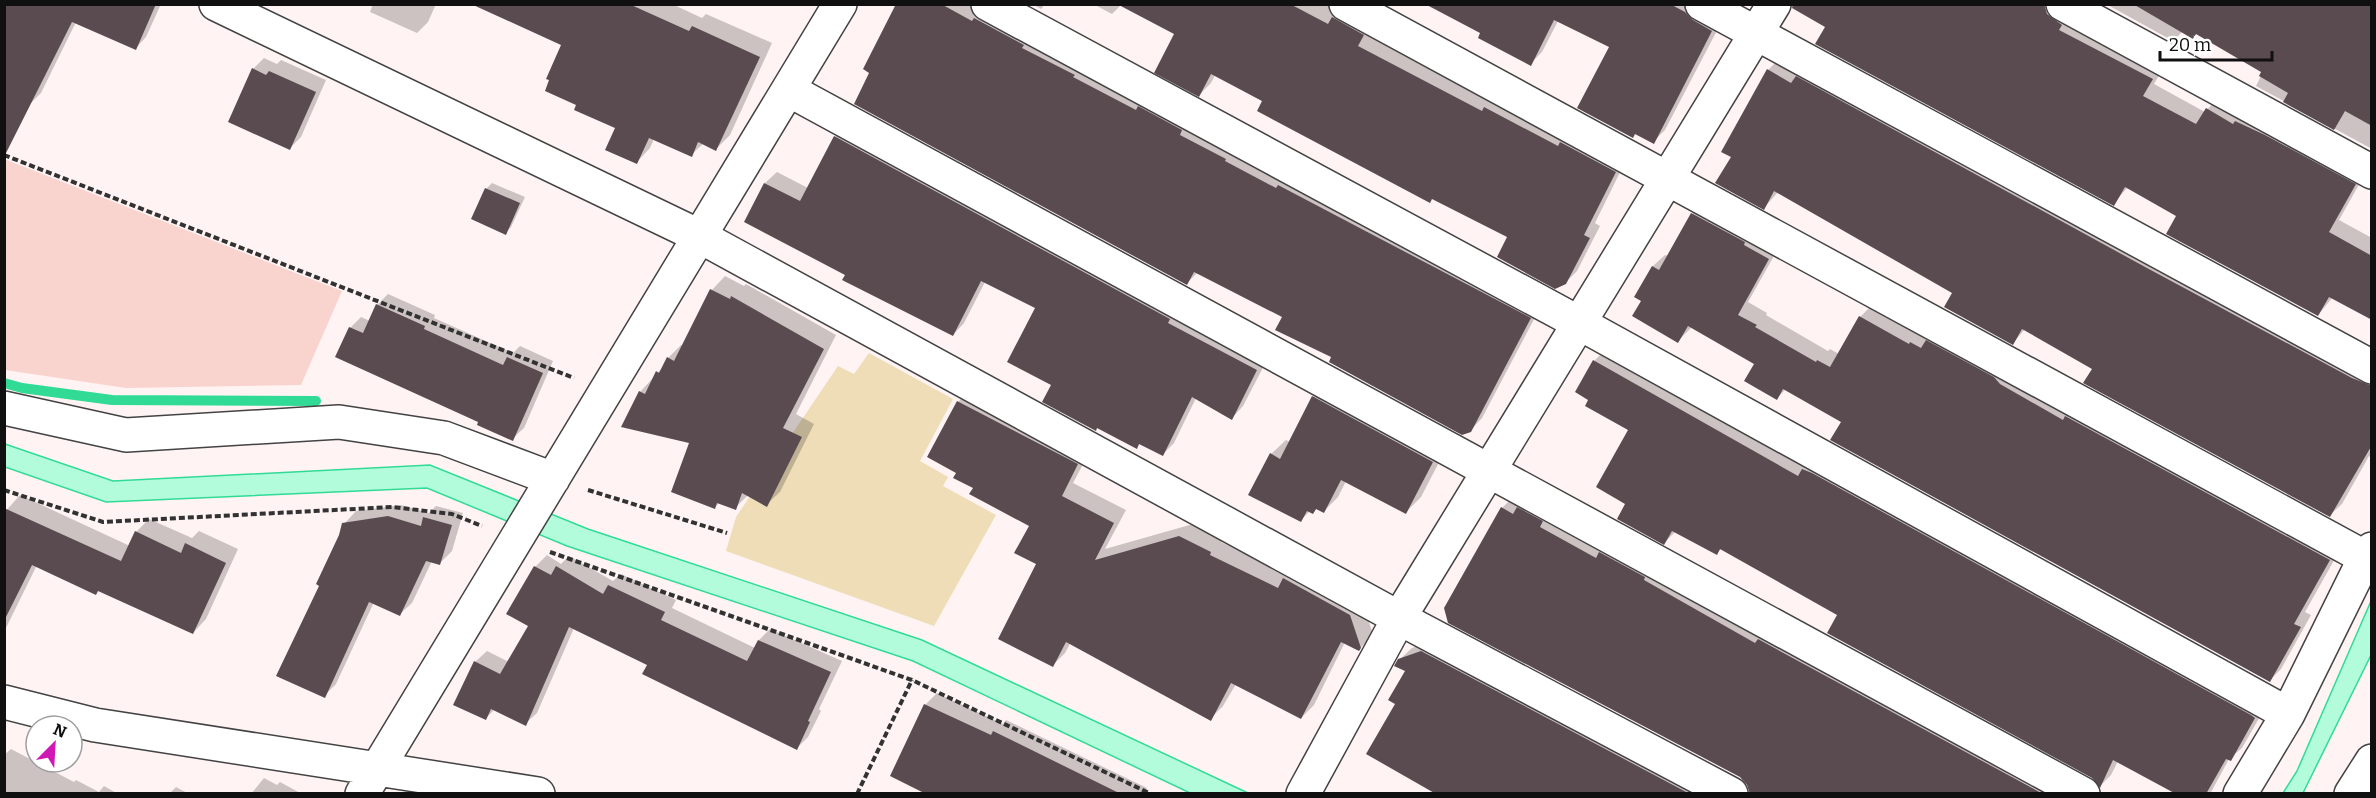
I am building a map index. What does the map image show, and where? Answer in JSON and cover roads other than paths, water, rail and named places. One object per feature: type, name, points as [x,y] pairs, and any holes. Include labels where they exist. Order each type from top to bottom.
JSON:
[{"type":"street","points":[[216,4],[701,237],[1399,618],[1731,794]]},
{"type":"street","points":[[370,781],[840,4]]},
{"type":"street","points":[[988,4],[1579,323],[2288,714]]},
{"type":"street","points":[[1347,4],[2367,562],[2288,714],[2240,794]]},
{"type":"street","points":[[1702,4],[2372,367]]},
{"type":"street","points":[[1312,790],[1399,618],[1773,4]]},
{"type":"street","points":[[2063,4],[2372,172]]},
{"type":"street","points":[[789,90],[2083,794]]},
{"type":"street","points":[[4,408],[126,435],[339,422],[444,438],[548,486]]},
{"type":"street","points":[[4,702],[95,724],[370,781],[538,794]]},
{"type":"street","points":[[2351,794],[2372,761]]},
{"type":"waterway","points":[[4,383],[22,388],[112,400],[316,401]]}]
